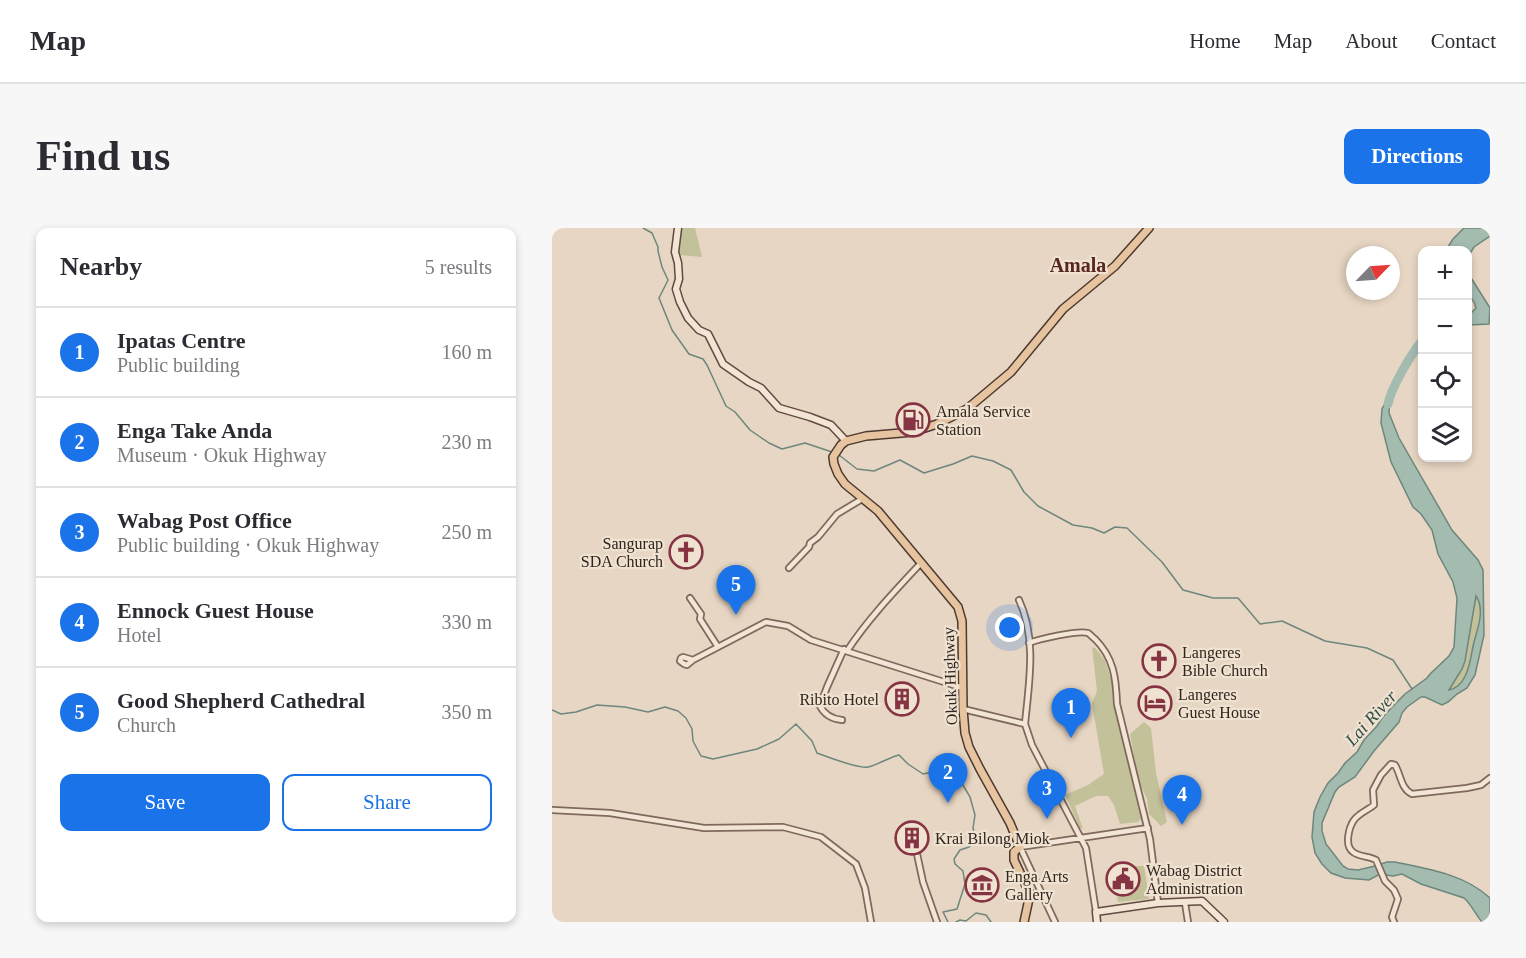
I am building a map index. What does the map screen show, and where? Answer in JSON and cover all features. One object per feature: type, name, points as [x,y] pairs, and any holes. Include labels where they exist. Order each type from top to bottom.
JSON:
[{"type":"main road","points":[[844,443],[866,436],[913,432],[937,424],[967,409],[1011,372],[1063,309],[1115,266],[1149,228]]},
{"type":"main road","name":"Okuk Highway","points":[[844,443],[833,458],[838,474],[845,484],[878,512],[958,607],[962,621],[965,733],[969,747],[1010,823],[1020,847],[1014,852],[1014,860],[1030,894],[1024,922]]},
{"type":"street","points":[[678,228],[675,252],[679,279],[676,289],[688,318],[699,330],[708,334],[723,364],[760,388],[779,408],[831,425],[844,443]]},
{"type":"street","points":[[789,568],[837,513],[861,499]]},
{"type":"street","points":[[842,720],[836,720],[823,712],[820,705],[826,687],[845,650],[921,563]]},
{"type":"street","points":[[690,598],[701,614],[700,620],[718,647]]},
{"type":"street","points":[[1019,600],[1029,643],[1031,675],[1025,724],[1032,745],[1086,848],[1097,922]]},
{"type":"street","points":[[693,660],[766,622],[788,626],[811,640],[963,688]]},
{"type":"street","points":[[1029,643],[1079,632],[1089,634],[1111,660],[1118,704],[1148,828],[1158,903]]},
{"type":"street","points":[[963,709],[1025,724]]},
{"type":"street","points":[[1394,922],[1392,917],[1398,898],[1384,878],[1378,863],[1373,858],[1352,852],[1349,848],[1354,820],[1374,805],[1373,790],[1381,775],[1391,764],[1395,765],[1407,792],[1413,794],[1467,788],[1481,785],[1490,778]]},
{"type":"street","points":[[552,810],[610,813],[704,828],[783,827],[820,837],[856,864],[865,888],[871,922]]},
{"type":"street","points":[[1055,922],[1020,847],[1148,828]]},
{"type":"street","points":[[917,854],[923,882],[937,922]]},
{"type":"street","points":[[1096,912],[1158,903],[1202,901],[1224,922]]},
{"type":"street","points":[[1185,903],[1188,922]]},
{"type":"shaded area","points":[[677,228],[695,228],[702,257],[680,255]]},
{"type":"shaded area","points":[[1464,228],[1490,228],[1490,236],[1472,250],[1472,246],[1449,246]]},
{"type":"shaded area","points":[[1472,279],[1490,308],[1489,324],[1472,325],[1472,312],[1476,308]]},
{"type":"shaded area","points":[[1390,395],[1389,413],[1399,438],[1452,530],[1478,560],[1483,570],[1484,635],[1475,675],[1467,688],[1442,705],[1421,697],[1407,707],[1399,722],[1355,777],[1335,792],[1322,823],[1322,831],[1326,844],[1348,869],[1358,870],[1395,862],[1445,874],[1469,883],[1490,898],[1490,922],[1482,922],[1464,898],[1421,884],[1402,874],[1393,876],[1380,874],[1369,880],[1345,878],[1331,873],[1315,853],[1312,837],[1314,812],[1328,783],[1357,752],[1382,718],[1405,694],[1427,678],[1449,656],[1454,647],[1457,598],[1453,582],[1438,554],[1432,530],[1413,507],[1391,462],[1381,423],[1382,409]],"holes":[[[1476,596],[1479,601],[1480,619],[1465,677],[1461,683],[1449,690],[1465,661]]]},
{"type":"shaded area","points":[[1476,596],[1479,601],[1480,619],[1467,671],[1455,688],[1448,690],[1465,661]]},
{"type":"shaded area","points":[[1092,647],[1105,660],[1113,686],[1116,713],[1142,818],[1138,822],[1120,824],[1114,805],[1108,796],[1096,796],[1075,806],[1083,829],[1080,828],[1065,795],[1088,785],[1104,774],[1092,703],[1097,691]]},
{"type":"shaded area","points":[[1144,722],[1151,728],[1156,773],[1167,822],[1161,826],[1149,814],[1147,799],[1138,779],[1130,734]]},
{"type":"shaded area","points":[[1133,866],[1144,866],[1149,899],[1118,902],[1113,872]]},
{"type":"waterway","points":[[643,228],[652,233],[668,280],[659,298],[672,330],[689,354],[703,359],[726,406],[735,412],[750,430],[782,449],[805,443],[832,452]]},
{"type":"waterway","name":"Lai River","points":[[1388,404],[1402,371],[1418,346]]},
{"type":"waterway","points":[[839,455],[857,469],[874,471],[900,460],[924,473],[972,456],[993,461],[1011,470],[1024,492],[1038,506],[1073,525],[1092,528],[1104,533],[1115,527],[1127,528],[1162,562],[1183,590],[1213,598],[1238,598],[1260,624],[1282,621],[1325,641],[1367,648],[1393,660],[1412,689]]},
{"type":"waterway","points":[[552,710],[561,714],[597,705],[625,707],[648,712],[665,707],[678,711],[686,718],[692,729],[693,741],[701,756],[713,759],[757,749],[779,739],[796,724],[812,741],[817,753],[843,762],[868,767],[899,755],[923,774],[937,771],[963,785],[970,797],[975,815],[973,828],[976,842],[960,850],[954,859],[955,864],[963,871],[965,884],[957,909],[943,912],[948,922]]},
{"type":"waterway","points":[[956,922],[966,921],[976,913],[986,915],[991,922]]},
{"type":"place","name":"Amala Service Station","points":[[913,420]]},
{"type":"place","name":"Sangurap SDA Church","points":[[686,552]]},
{"type":"place","name":"Good Shepherd Cathedral","points":[[736,615]]},
{"type":"place","name":"Langeres Bible Church","points":[[1159,661]]},
{"type":"place","name":"Ribito Hotel","points":[[902,699]]},
{"type":"place","name":"Langeres Guest House","points":[[1155,703]]},
{"type":"place","name":"Ipatas Centre","points":[[1071,738]]},
{"type":"place","name":"Enga Take Anda","points":[[948,803]]},
{"type":"place","name":"Wabag Post Office","points":[[1047,819]]},
{"type":"place","name":"Ennock Guest House","points":[[1182,825]]},
{"type":"place","name":"Krai Bilong Miok","points":[[912,838]]},
{"type":"place","name":"Wabag District Administration","points":[[1123,879]]},
{"type":"place","name":"Enga Arts Gallery","points":[[982,885]]},
{"type":"district","name":"Amala","points":[[1078,265]]}]
